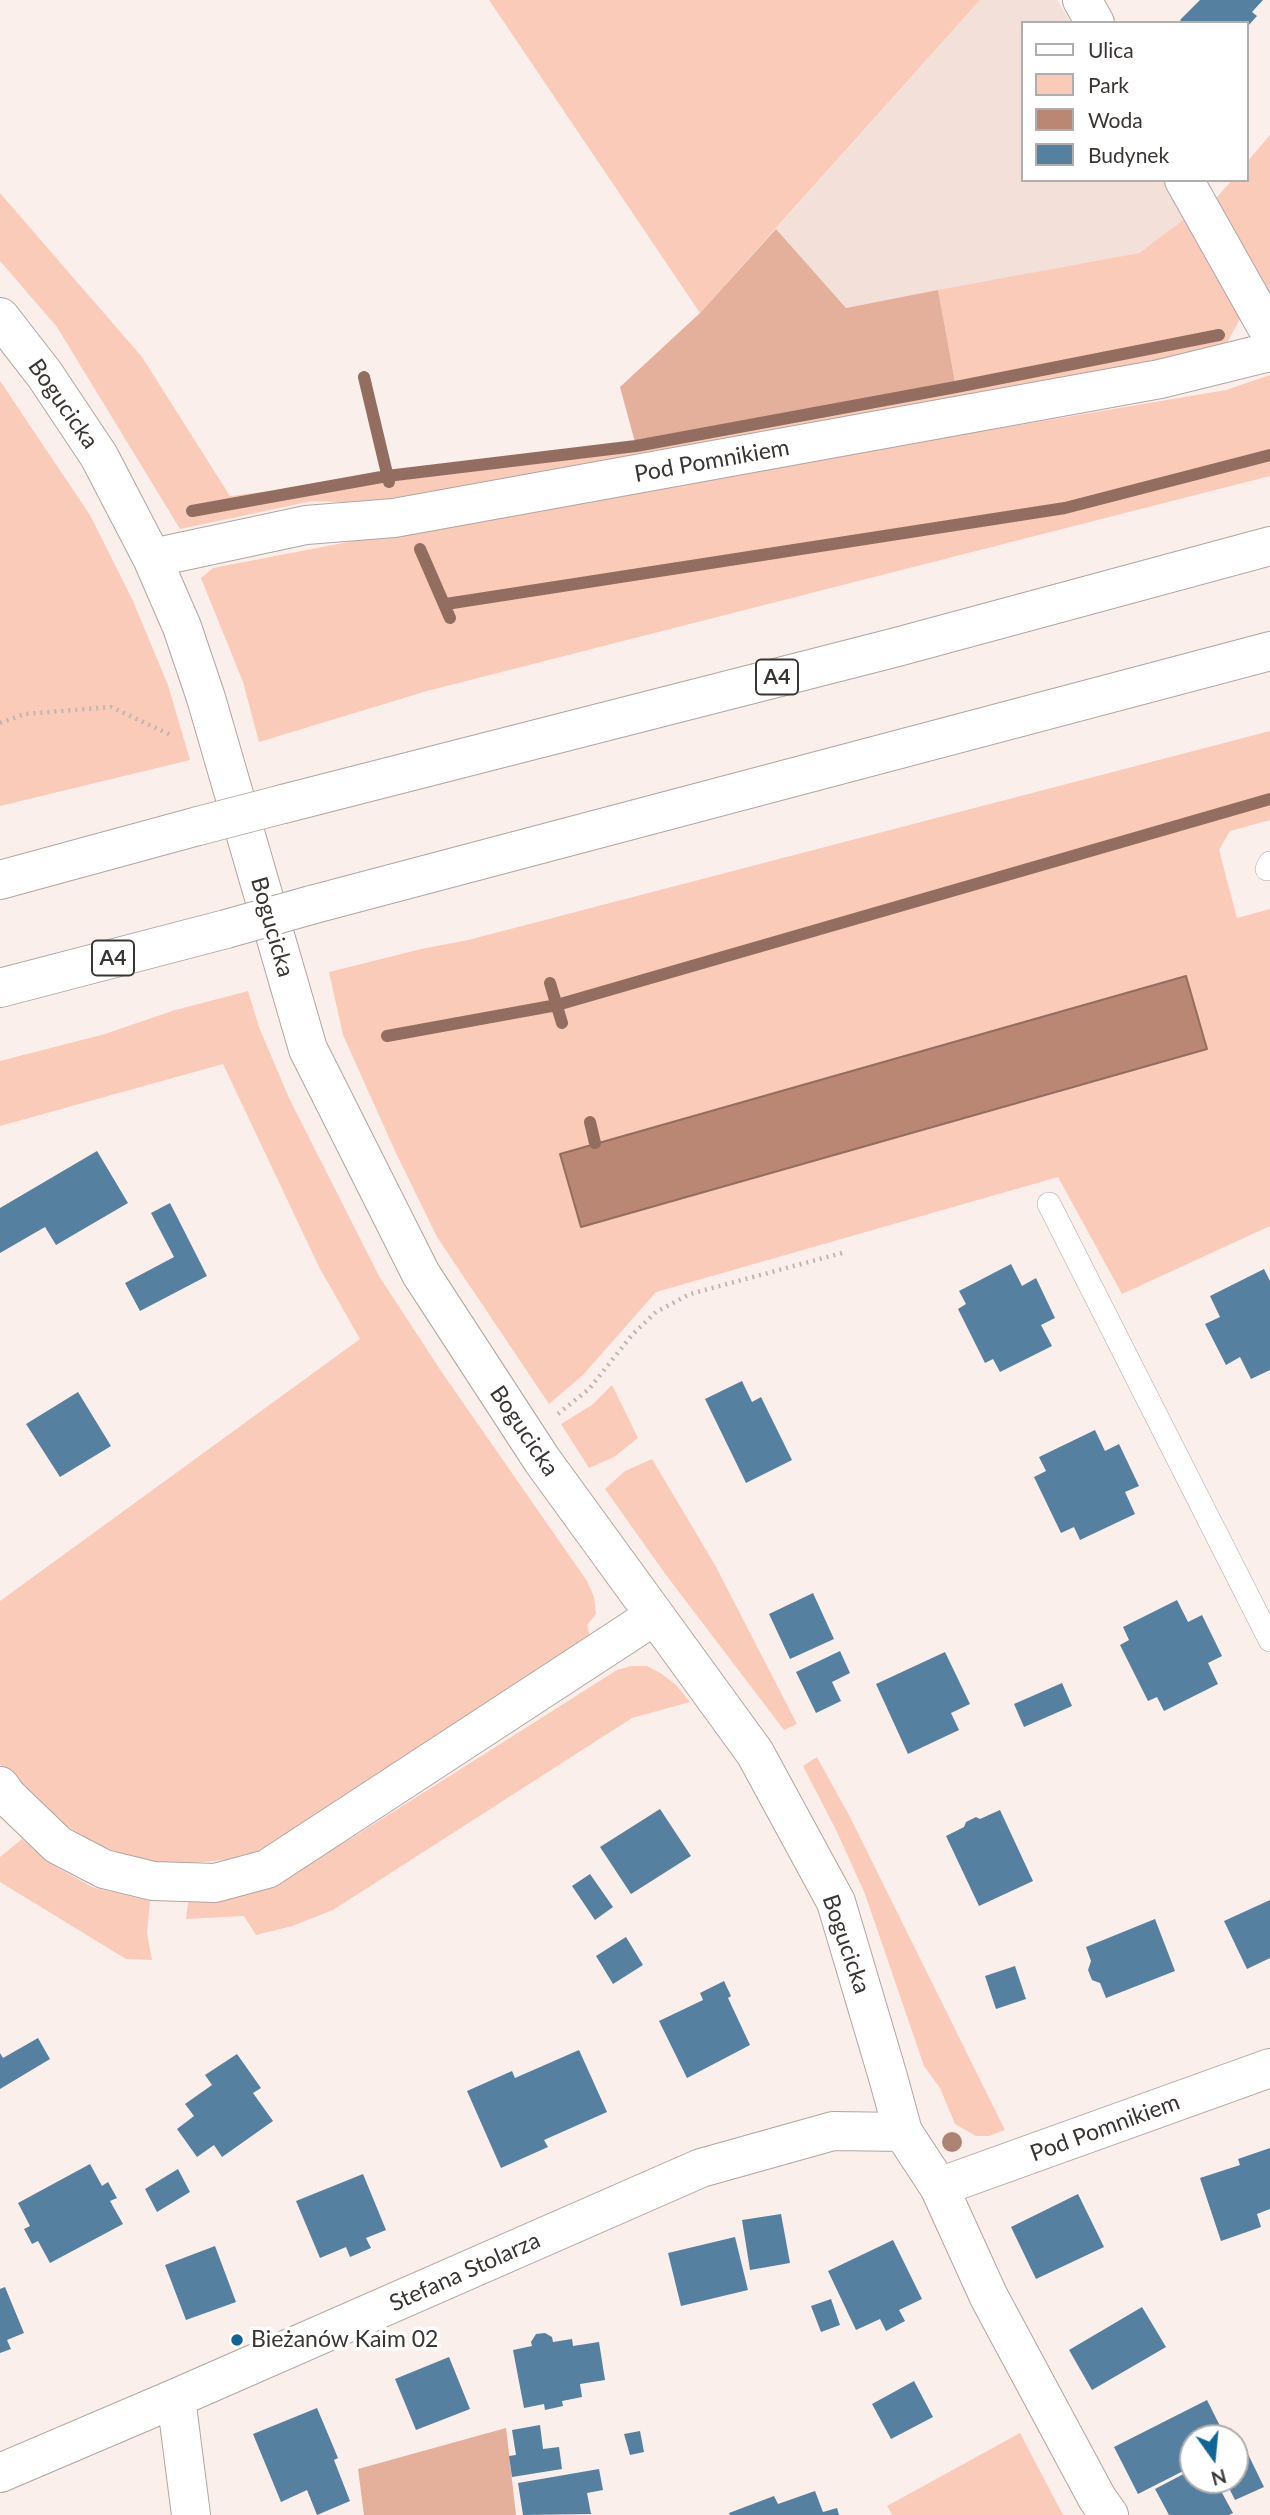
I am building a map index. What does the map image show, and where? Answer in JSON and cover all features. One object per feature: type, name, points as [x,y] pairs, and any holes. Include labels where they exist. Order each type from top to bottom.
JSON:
[{"type":"main road","points":[[1082,0],[1094,21]]},
{"type":"main road","points":[[1185,182],[1270,333]]},
{"type":"main road","name":"Bogucicka","points":[[0,317],[45,375],[99,456],[152,558],[182,627],[206,698],[308,1049],[421,1274],[527,1438],[755,1752],[835,1902],[903,2132],[939,2187],[989,2297],[1097,2498],[1109,2515]]},
{"type":"main road","name":"Pod Pomnikiem","points":[[152,558],[306,525],[394,518],[1146,382],[1270,352]]},
{"type":"main road","name":"A4","points":[[0,880],[198,826],[897,647],[1270,546]]},
{"type":"main road","name":"A4","points":[[0,988],[1270,651]]},
{"type":"main road","points":[[0,1786],[58,1845],[104,1869],[153,1881],[215,1883],[267,1869],[654,1616]]},
{"type":"main road","name":"Pod Pomnikiem","points":[[939,2187],[1270,2068]]},
{"type":"main road","name":"Stefana Stolarza","points":[[0,2473],[176,2399],[701,2168],[833,2131],[903,2132]]},
{"type":"main road","points":[[176,2399],[191,2515]]},
{"type":"lane","points":[[1048,1203],[1270,1640]]},
{"type":"path","points":[[0,723],[25,714],[111,708],[176,738]]},
{"type":"path","points":[[527,1438],[589,1389],[632,1335],[656,1312],[690,1294],[842,1253]]},
{"type":"shaded area","points":[[980,0],[1057,0],[1070,21],[1021,21],[1021,182],[1171,182],[1191,214],[1139,253],[846,308],[776,229]]},
{"type":"shaded area","points":[[776,229],[846,308],[938,290],[956,387],[636,446],[620,387],[700,313]]},
{"type":"shaded area","points":[[506,2428],[516,2515],[364,2515],[358,2469]]},
{"type":"green space","points":[[489,0],[980,0],[700,313]]},
{"type":"green space","points":[[1270,135],[1270,303],[1211,204],[1230,182],[1249,182],[1249,160]]},
{"type":"green space","points":[[0,193],[142,357],[230,496],[636,446],[956,387],[938,290],[1139,253],[1191,214],[1239,302],[1240,319],[1223,350],[386,504],[312,501],[180,529],[57,327],[0,261]]},
{"type":"green space","points":[[1270,375],[1270,476],[427,691],[259,742],[243,682],[201,578],[213,568],[504,512],[1226,390]]},
{"type":"green space","points":[[0,381],[90,515],[133,601],[168,685],[190,760],[0,806]]},
{"type":"green space","points":[[1270,731],[1270,820],[1230,831],[1219,850],[1237,918],[1270,909],[1270,1226],[1122,1294],[1058,1177],[656,1292],[583,1375],[549,1404],[437,1237],[343,1035],[329,972],[468,940]]},
{"type":"green space","points":[[248,991],[259,1027],[289,1098],[379,1276],[441,1371],[587,1581],[594,1597],[596,1614],[587,1625],[590,1636],[265,1849],[225,1860],[158,1866],[98,1845],[44,1812],[13,1782],[0,1764],[0,1601],[360,1339],[319,1267],[223,1064],[0,1126],[0,1061],[105,1034],[172,1011]]},
{"type":"green space","points":[[612,1385],[638,1438],[614,1457],[589,1468],[561,1424],[592,1405]]},
{"type":"green space","points":[[652,1459],[715,1565],[797,1724],[784,1730],[666,1575],[605,1489],[625,1471]]},
{"type":"green space","points":[[631,1666],[647,1666],[662,1674],[676,1685],[690,1702],[632,1718],[333,1910],[292,1926],[256,1935],[244,1916],[186,1919],[188,1902],[280,1880],[355,1836],[617,1670]]},
{"type":"green space","points":[[817,1757],[851,1819],[1005,2130],[989,2136],[976,2136],[955,2124],[940,2088],[924,2066],[865,1894],[803,1766]]},
{"type":"green space","points":[[22,1839],[51,1864],[92,1887],[150,1901],[147,1933],[152,1960],[126,1959],[0,1882],[0,1857]]},
{"type":"green space","points":[[1020,2433],[1063,2515],[892,2515],[887,2506]]},
{"type":"water","points":[[1186,976],[1207,1049],[581,1227],[560,1154]]},
{"type":"building","points":[[1200,0],[1263,0],[1252,12],[1257,16],[1249,25],[1249,21],[1180,20]]},
{"type":"building","points":[[97,1151],[128,1203],[56,1245],[45,1227],[0,1253],[0,1208]]},
{"type":"building","points":[[170,1203],[207,1276],[140,1311],[125,1283],[174,1257],[151,1213]]},
{"type":"building","points":[[1011,1264],[1022,1286],[1036,1278],[1055,1318],[1041,1325],[1052,1346],[1000,1372],[993,1359],[985,1363],[958,1309],[966,1304],[959,1291]]},
{"type":"building","points":[[1264,1269],[1270,1281],[1270,1370],[1251,1379],[1240,1357],[1226,1365],[1205,1324],[1220,1317],[1210,1296]]},
{"type":"building","points":[[742,1381],[752,1402],[761,1397],[792,1460],[746,1483],[705,1399]]},
{"type":"building","points":[[78,1392],[111,1446],[60,1477],[26,1424]]},
{"type":"building","points":[[1095,1430],[1105,1451],[1119,1444],[1139,1486],[1125,1492],[1135,1514],[1080,1540],[1074,1527],[1061,1533],[1034,1477],[1046,1471],[1039,1457]]},
{"type":"building","points":[[813,1593],[834,1639],[790,1659],[769,1614]]},
{"type":"building","points":[[1177,1600],[1188,1622],[1202,1615],[1222,1656],[1208,1663],[1218,1684],[1164,1711],[1157,1697],[1148,1701],[1120,1645],[1129,1640],[1123,1627]]},
{"type":"building","points":[[840,1651],[850,1673],[832,1682],[841,1701],[816,1713],[796,1672]]},
{"type":"building","points":[[945,1652],[970,1704],[951,1713],[959,1730],[908,1754],[876,1684]]},
{"type":"building","points":[[1062,1683],[1072,1706],[1024,1727],[1014,1704]]},
{"type":"building","points":[[660,1809],[691,1856],[631,1894],[600,1847]]},
{"type":"building","points":[[1000,1810],[1033,1881],[979,1906],[946,1836],[976,1817],[980,1819]]},
{"type":"building","points":[[590,1874],[613,1907],[595,1920],[572,1886]]},
{"type":"building","points":[[1270,1900],[1270,1958],[1247,1969],[1224,1921]]},
{"type":"building","points":[[1155,1919],[1175,1971],[1106,1998],[1100,1983],[1092,1980],[1088,1970],[1091,1961],[1086,1947]]},
{"type":"building","points":[[626,1937],[643,1965],[613,1984],[596,1956]]},
{"type":"building","points":[[1015,1966],[1026,1999],[996,2009],[985,1976]]},
{"type":"building","points":[[724,1981],[731,1996],[728,1998],[750,2045],[687,2078],[659,2021],[703,2000],[700,1993]]},
{"type":"building","points":[[38,2038],[50,2059],[0,2089],[0,2053],[3,2058]]},
{"type":"building","points":[[579,2050],[607,2112],[544,2140],[548,2147],[501,2168],[467,2091],[512,2071],[515,2078]]},
{"type":"building","points":[[237,2054],[261,2088],[253,2093],[273,2121],[222,2157],[214,2145],[197,2157],[177,2129],[194,2116],[185,2104],[212,2085],[205,2075]]},
{"type":"building","points":[[1270,2148],[1270,2209],[1257,2214],[1261,2227],[1221,2241],[1200,2178],[1240,2165],[1238,2159]]},
{"type":"building","points":[[90,2164],[102,2186],[108,2182],[117,2198],[110,2201],[123,2224],[50,2263],[38,2241],[32,2244],[24,2229],[30,2226],[18,2203]]},
{"type":"building","points":[[178,2169],[190,2192],[157,2212],[145,2189]]},
{"type":"building","points":[[363,2174],[386,2230],[366,2238],[371,2248],[350,2257],[346,2247],[320,2258],[296,2201]]},
{"type":"building","points":[[1078,2194],[1104,2247],[1036,2279],[1011,2227]]},
{"type":"building","points":[[781,2214],[790,2263],[750,2270],[742,2220]]},
{"type":"building","points":[[735,2237],[748,2290],[681,2306],[668,2253]]},
{"type":"building","points":[[893,2240],[922,2299],[899,2310],[905,2321],[886,2331],[880,2319],[856,2330],[828,2271]]},
{"type":"building","points":[[215,2246],[236,2302],[186,2320],[165,2265]]},
{"type":"building","points":[[5,2287],[24,2333],[7,2340],[11,2349],[0,2353],[0,2289]]},
{"type":"building","points":[[831,2299],[840,2325],[821,2332],[811,2306]]},
{"type":"building","points":[[1142,2307],[1166,2347],[1092,2390],[1069,2350]]},
{"type":"building","points":[[545,2333],[552,2337],[553,2342],[572,2339],[573,2346],[599,2342],[605,2380],[580,2384],[582,2397],[562,2401],[563,2406],[545,2410],[544,2404],[524,2408],[513,2350],[532,2346],[531,2342],[536,2334]]},
{"type":"building","points":[[449,2357],[470,2409],[416,2430],[395,2379]]},
{"type":"building","points":[[914,2381],[933,2417],[891,2439],[872,2404]]},
{"type":"building","points":[[1207,2400],[1219,2424],[1179,2424],[1179,2473],[1138,2494],[1114,2447]]},
{"type":"building","points":[[317,2408],[338,2458],[334,2460],[350,2501],[317,2515],[307,2490],[281,2502],[253,2434]]},
{"type":"building","points":[[540,2425],[543,2449],[559,2447],[562,2469],[512,2477],[509,2456],[516,2455],[512,2430]]},
{"type":"building","points":[[640,2431],[644,2452],[630,2455],[624,2434]]},
{"type":"building","points":[[1249,2456],[1264,2487],[1249,2494]]},
{"type":"building","points":[[599,2469],[603,2490],[587,2493],[591,2514],[523,2515],[518,2483]]},
{"type":"building","points":[[1179,2476],[1179,2494],[1223,2494],[1233,2513],[1169,2515],[1155,2489]]},
{"type":"building","points":[[815,2491],[823,2512],[837,2508],[839,2515],[729,2513],[774,2496],[778,2504]]},
{"type":"building","points":[[1232,2494],[1248,2494],[1235,2500]]},
{"type":"waterway","points":[[192,511],[387,476],[636,446],[1219,335]]},
{"type":"waterway","points":[[364,377],[389,482]]},
{"type":"waterway","points":[[446,604],[1065,508],[1270,455]]},
{"type":"waterway","points":[[420,549],[450,618]]},
{"type":"waterway","points":[[387,1036],[557,1005],[1270,799]]},
{"type":"waterway","points":[[550,983],[562,1023]]},
{"type":"waterway","points":[[590,1122],[595,1143]]},
{"type":"place","name":"Bieżanów Kaim 02","points":[[237,2340]]}]
